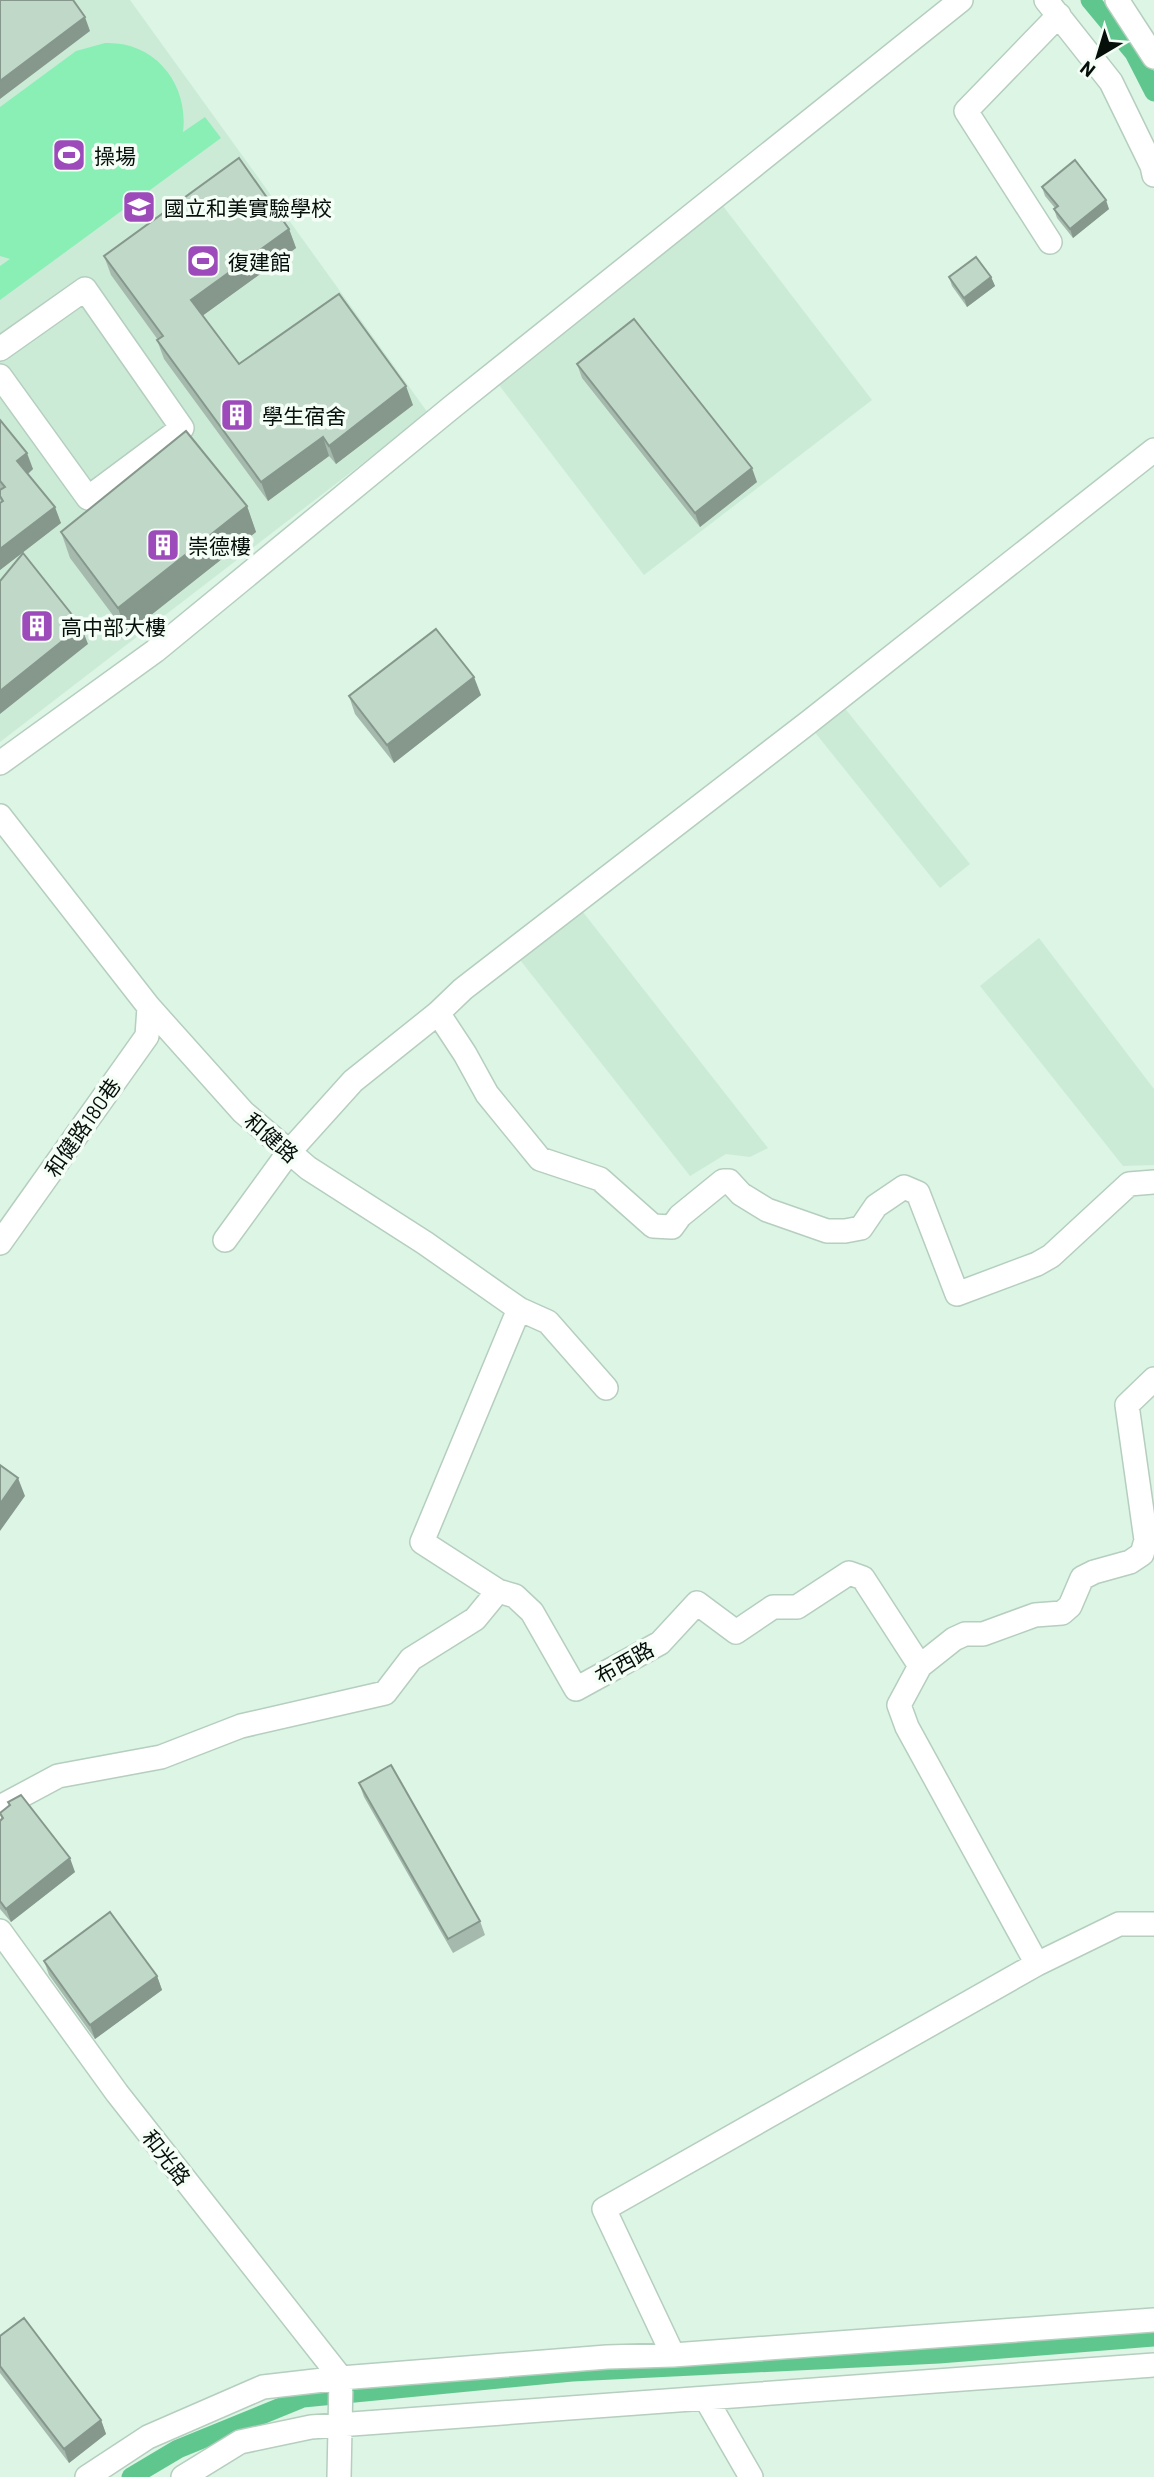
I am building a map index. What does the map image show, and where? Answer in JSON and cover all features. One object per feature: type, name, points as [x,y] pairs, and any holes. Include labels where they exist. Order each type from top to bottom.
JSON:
[{"type":"street","points":[[0,763],[155,651],[452,407],[961,0]]},
{"type":"street","points":[[1117,0],[1154,57]]},
{"type":"street","points":[[1050,242],[966,111],[1053,7],[1111,82],[1152,166],[1154,176]]},
{"type":"street","points":[[0,349],[85,289],[182,428],[88,498],[0,376]]},
{"type":"street","points":[[225,1240],[289,1152],[354,1081],[438,1013],[463,989],[787,739],[1154,450]]},
{"type":"street","name":"和健路","points":[[0,816],[149,1007],[243,1112],[308,1168],[425,1243],[519,1309],[548,1322],[606,1388]]},
{"type":"street","name":"和健路180巷","points":[[0,1243],[147,1036],[149,1007]]},
{"type":"street","points":[[438,1013],[487,1094],[540,1159],[600,1179],[653,1226],[672,1227],[680,1216],[723,1181],[729,1181],[741,1194],[767,1210],[827,1231],[845,1231],[861,1227],[876,1206],[904,1187],[918,1193],[957,1294],[1037,1265],[1051,1256],[1129,1184],[1154,1182]]},
{"type":"street","name":"布西路","points":[[519,1309],[422,1542],[498,1591],[515,1596],[532,1612],[576,1689],[660,1643],[697,1603],[736,1632],[774,1607],[797,1607],[849,1573],[863,1578],[920,1666]]},
{"type":"street","points":[[1037,1964],[907,1727],[899,1705],[920,1666],[954,1639],[965,1634],[983,1634],[1035,1615],[1062,1613],[1070,1606],[1082,1578],[1130,1562],[1142,1554],[1146,1540],[1127,1405],[1154,1379]]},
{"type":"street","points":[[0,1807],[58,1776],[161,1757],[241,1726],[385,1693],[411,1659],[475,1619],[498,1591]]},
{"type":"street","points":[[673,2355],[604,2209],[1037,1964],[1119,1924],[1154,1924]]},
{"type":"street","name":"和光路","points":[[0,1931],[117,2093],[341,2378]]},
{"type":"street","points":[[87,2477],[148,2437],[263,2386],[607,2357],[673,2355],[1154,2320]]},
{"type":"street","points":[[183,2477],[240,2442],[311,2427],[1154,2365]]},
{"type":"street","points":[[339,2477],[341,2378]]},
{"type":"street","points":[[706,2399],[751,2477]]},
{"type":"shaded area","name":"國立和美實驗學校","points":[[0,0],[130,0],[428,413],[0,742]]},
{"type":"shaded area","points":[[723,206],[872,400],[644,575],[499,385]]},
{"type":"shaded area","points":[[843,706],[970,864],[940,888],[813,730]]},
{"type":"shaded area","points":[[579,907],[768,1148],[750,1157],[726,1154],[690,1176],[517,956]]},
{"type":"shaded area","points":[[1039,938],[1154,1089],[1154,1165],[1123,1166],[980,986]]},
{"type":"green space","points":[[105,43],[123,44],[139,49],[165,69],[180,98],[183,132],[205,117],[221,138],[0,300],[0,266],[10,259],[0,256],[0,107],[76,51]]},
{"type":"building","points":[[0,0],[73,0],[85,17],[0,81]]},
{"type":"building","points":[[239,158],[289,229],[191,300],[239,364],[339,294],[406,386],[329,446],[323,437],[261,482],[157,340],[163,336],[104,256]]},
{"type":"building","points":[[1075,160],[1106,200],[1070,229],[1054,209],[1058,206],[1042,187]]},
{"type":"building","points":[[976,257],[991,277],[964,298],[949,277]]},
{"type":"building","points":[[634,319],[752,468],[695,513],[577,364]]},
{"type":"building","points":[[0,420],[27,453],[17,461],[55,507],[0,549],[0,503],[3,501],[0,490],[5,487],[0,481]]},
{"type":"building","name":"崇德樓","points":[[186,431],[247,506],[118,608],[61,532]]},
{"type":"building","name":"高中部大樓","points":[[23,553],[81,626],[0,691],[0,581]]},
{"type":"building","points":[[436,629],[474,677],[387,745],[349,696]]},
{"type":"building","points":[[0,1465],[18,1478],[0,1504]]},
{"type":"building","points":[[391,1765],[480,1921],[448,1939],[359,1783]]},
{"type":"building","points":[[21,1795],[70,1858],[6,1909],[0,1901],[0,1821],[3,1818],[0,1813],[10,1805],[8,1802]]},
{"type":"building","points":[[110,1912],[157,1976],[90,2025],[44,1961]]},
{"type":"building","points":[[24,2318],[101,2420],[64,2449],[0,2366],[0,2336]]},
{"type":"waterway","points":[[1090,0],[1134,53],[1154,92]]},
{"type":"waterway","points":[[131,2477],[178,2449],[303,2398],[572,2372],[939,2354],[1154,2337]]},
{"type":"place","name":"操場","points":[[69,155]]},
{"type":"place","name":"國立和美實驗學校","points":[[139,207]]},
{"type":"place","name":"復建館","points":[[203,261]]},
{"type":"place","name":"學生宿舍","points":[[237,415]]},
{"type":"place","name":"崇德樓","points":[[163,545]]},
{"type":"place","name":"高中部大樓","points":[[37,626]]}]
